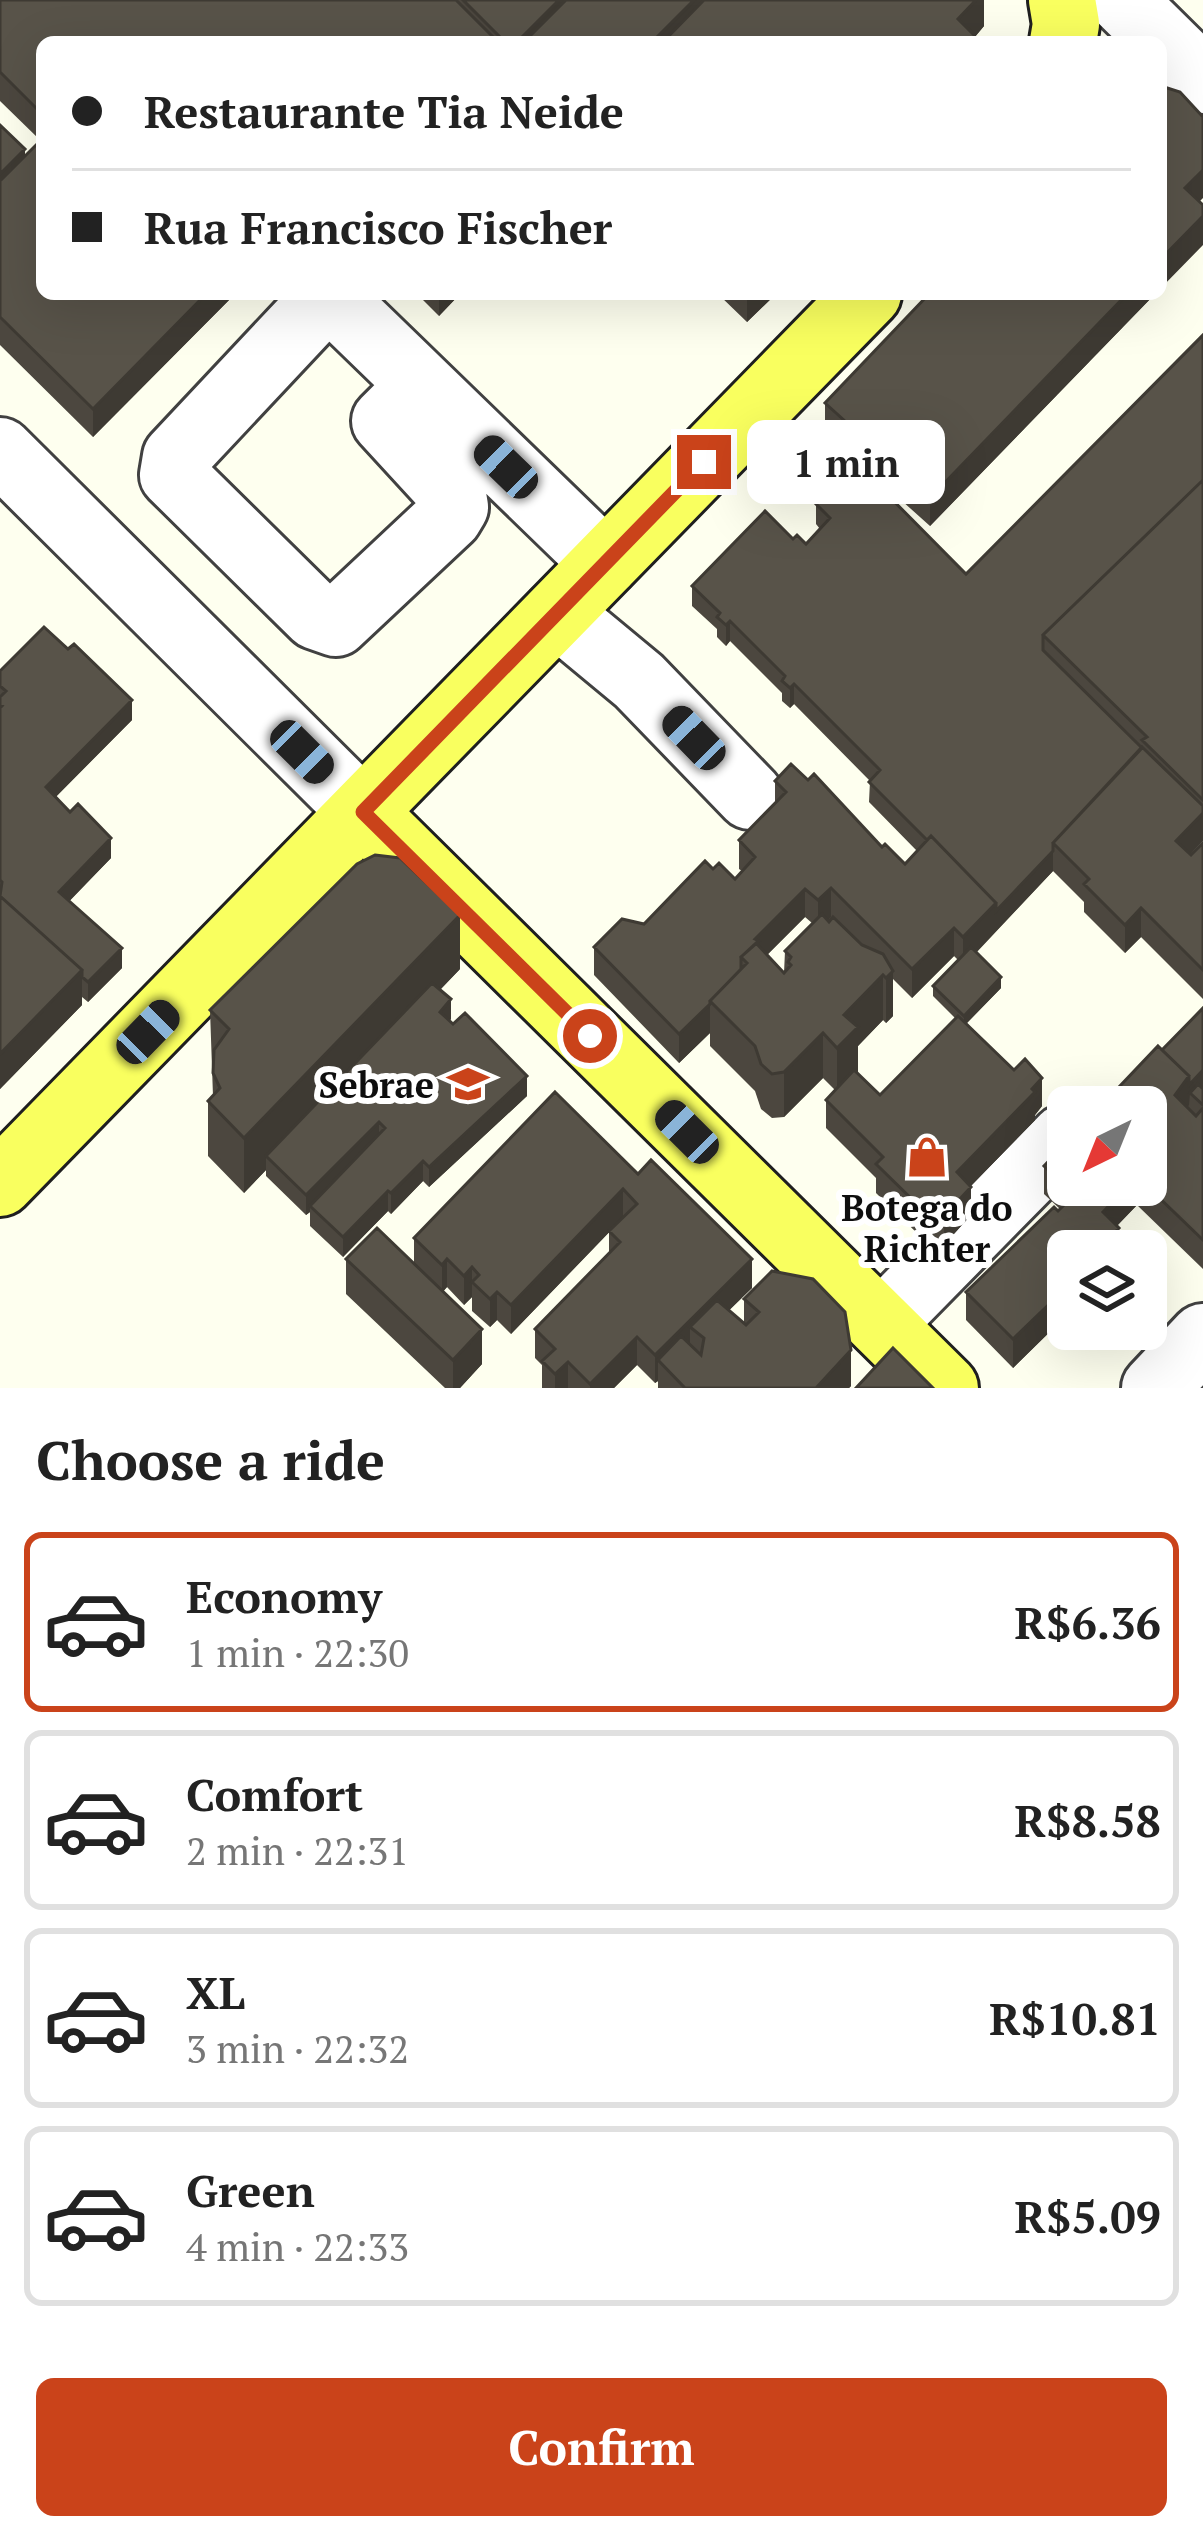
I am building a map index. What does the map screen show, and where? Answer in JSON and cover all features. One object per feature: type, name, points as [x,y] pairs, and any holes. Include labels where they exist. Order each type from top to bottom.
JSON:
[{"type":"main road","points":[[1063,0],[1065,36]]},
{"type":"main road","points":[[0,1184],[862,300]]},
{"type":"main road","points":[[363,812],[945,1388]]},
{"type":"street","points":[[1122,0],[1158,36]]},
{"type":"street","points":[[1167,44],[1203,80]]},
{"type":"street","points":[[1167,85],[1203,95]]},
{"type":"street","points":[[421,385],[386,421],[453,495],[455,507],[449,518],[336,623],[316,616],[173,475],[176,457],[313,312],[326,303],[338,304],[605,563]]},
{"type":"street","points":[[0,451],[363,812]]},
{"type":"street","points":[[557,613],[639,681],[750,796]]},
{"type":"street","points":[[881,1324],[1047,1155]]},
{"type":"street","points":[[1155,1388],[1203,1337]]},
{"type":"building","points":[[0,0],[456,0],[492,36],[36,36],[36,108],[0,72]]},
{"type":"building","points":[[463,0],[559,0],[523,36],[499,36]]},
{"type":"building","points":[[566,0],[694,0],[658,36],[530,36]]},
{"type":"building","points":[[704,0],[976,0],[958,19],[973,36],[669,36]]},
{"type":"building","points":[[1167,88],[1180,92],[1203,117],[1203,170],[1185,188],[1203,205],[1203,216],[1167,253]]},
{"type":"building","points":[[0,125],[25,149],[0,174]]},
{"type":"building","points":[[36,145],[36,300],[200,300],[93,409],[0,317],[0,181]]},
{"type":"building","points":[[923,300],[1121,300],[930,498],[825,403]]},
{"type":"building","points":[[1203,335],[1203,480],[1043,635],[1043,650],[1142,748],[996,911],[996,903],[931,836],[927,840],[869,782],[880,770],[794,684],[790,688],[782,681],[785,676],[730,621],[726,625],[717,617],[720,613],[692,586],[765,511],[793,539],[797,535],[806,544],[830,518],[816,504],[856,463],[966,574]]},
{"type":"building","points":[[1203,480],[1203,800],[1142,740],[1147,737],[1043,635]]},
{"type":"building","points":[[44,627],[68,649],[74,644],[132,700],[46,787],[70,812],[78,804],[111,838],[59,892],[122,948],[88,982],[82,970],[0,896],[0,697],[6,691],[0,686],[0,671]]},
{"type":"building","points":[[1142,747],[1203,806],[1203,813],[1176,841],[1191,855],[1203,843],[1203,970],[1141,908],[1125,925],[1084,884],[1089,879],[1053,843]]},
{"type":"building","points":[[791,764],[808,780],[814,774],[882,847],[885,844],[905,864],[931,836],[996,903],[963,937],[954,928],[912,969],[831,888],[818,900],[805,889],[755,939],[759,941],[741,957],[741,969],[679,1034],[594,947],[622,919],[644,924],[705,861],[713,869],[719,863],[735,879],[755,857],[739,840],[786,792],[775,781]]},
{"type":"building","points":[[375,855],[400,858],[460,915],[244,1138],[208,1101],[220,1088],[213,1073],[214,1050],[229,1029],[210,1010],[357,864]]},
{"type":"building","points":[[0,896],[82,970],[0,1054]]},
{"type":"building","points":[[822,914],[829,922],[833,917],[862,945],[883,954],[893,971],[886,978],[883,975],[844,1015],[858,1027],[837,1048],[823,1033],[784,1072],[772,1074],[761,1064],[755,1046],[710,1001],[747,963],[741,957],[756,943],[784,973],[791,965],[785,951]]},
{"type":"building","points":[[971,947],[1001,977],[964,1016],[933,986]]},
{"type":"building","points":[[432,983],[451,999],[440,1012],[453,1024],[465,1013],[527,1076],[429,1167],[423,1161],[388,1191],[343,1237],[310,1206],[385,1128],[379,1122],[306,1195],[266,1156]]},
{"type":"building","points":[[1203,1008],[1203,1070],[1189,1085],[1189,1076],[1162,1050]]},
{"type":"building","name":"Botega do Richter","points":[[958,1016],[1014,1070],[1025,1059],[1042,1078],[1032,1089],[1035,1092],[957,1172],[971,1187],[944,1216],[926,1200],[920,1207],[876,1164],[883,1157],[826,1100],[854,1070],[880,1095]]},
{"type":"building","points":[[1158,1046],[1189,1076],[1175,1095],[1196,1116],[1203,1108],[1203,1240],[1167,1205],[1167,1086],[1120,1086]]},
{"type":"building","points":[[1198,1084],[1203,1089],[1203,1105],[1190,1093]]},
{"type":"building","points":[[555,1092],[638,1174],[651,1160],[752,1259],[655,1355],[637,1337],[590,1384],[568,1362],[555,1374],[542,1361],[555,1349],[535,1329],[620,1242],[609,1231],[637,1204],[623,1189],[511,1305],[497,1292],[490,1299],[472,1282],[479,1275],[472,1267],[464,1276],[447,1259],[442,1265],[414,1238]]},
{"type":"building","points":[[1063,1206],[1109,1206],[1103,1212],[1119,1228],[1047,1230],[1047,1306],[1013,1339],[966,1292],[1054,1207],[1058,1211]]},
{"type":"building","points":[[377,1228],[482,1329],[453,1360],[346,1259]]},
{"type":"building","points":[[772,1271],[813,1279],[845,1312],[851,1350],[816,1388],[685,1388],[658,1360],[681,1336],[701,1355],[704,1338],[690,1327],[717,1300],[746,1325],[759,1312],[744,1299]]},
{"type":"building","points":[[893,1348],[933,1388],[856,1388]]},
{"type":"place","name":"Sebrae","points":[[468,1084]]},
{"type":"place","name":"Botega do Richter","points":[[927,1157]]},
{"type":"route","points":[[590,1036],[363,812],[704,462]]}]
